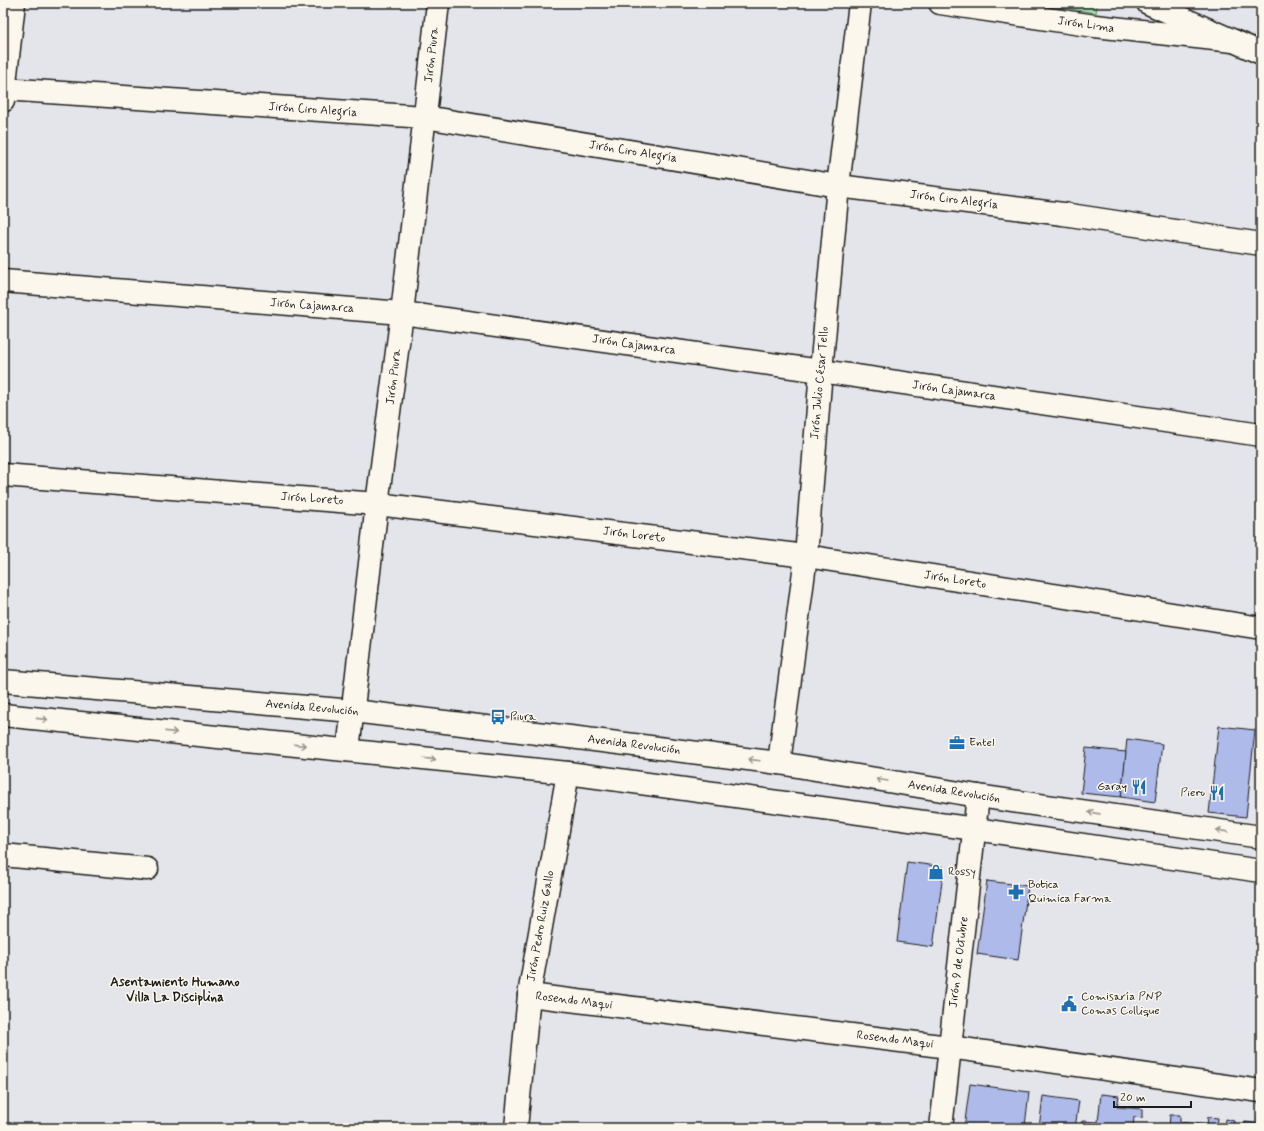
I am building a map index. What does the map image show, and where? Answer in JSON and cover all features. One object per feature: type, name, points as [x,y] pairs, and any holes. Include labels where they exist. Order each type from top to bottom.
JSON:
[{"type":"street","points":[[3,93],[14,3]]},
{"type":"street","name":"Jirón Piura","points":[[348,750],[377,504],[402,313],[438,3]]},
{"type":"street","name":"Jirón Julio César Tello","points":[[779,763],[806,556],[820,371],[838,186],[860,3]]},
{"type":"street","name":"Jirón Lima","points":[[940,3],[1095,26],[1233,41]]},
{"type":"street","points":[[1148,3],[1261,53]]},
{"type":"street","name":"Jirón Ciro Alegría","points":[[3,93],[425,117],[838,186],[1063,214],[1261,244]]},
{"type":"street","name":"Jirón Cajamarca","points":[[3,282],[402,313],[820,371],[1261,435]]},
{"type":"street","name":"Jirón Loreto","points":[[3,475],[377,504],[806,556],[1261,628]]},
{"type":"street","name":"Avenida Revolución","points":[[3,681],[353,711],[779,763],[978,796],[1261,837]]},
{"type":"street","points":[[3,715],[568,773],[975,829],[1261,871]]},
{"type":"street","name":"Jirón Pedro Ruiz Gallo","points":[[516,1128],[529,995],[568,773]]},
{"type":"street","name":"Jirón 9 de Octubre","points":[[941,1128],[978,796]]},
{"type":"street","points":[[3,855],[147,869]]},
{"type":"street","name":"Rosendo Maqui","points":[[529,995],[949,1047],[1261,1091]]},
{"type":"green space","points":[[1033,3],[1095,3],[1097,4],[1096,13]]},
{"type":"building","points":[[1219,726],[1255,730],[1246,817],[1209,813]]},
{"type":"building","points":[[1127,739],[1162,744],[1155,802],[1121,797]]},
{"type":"building","points":[[1086,748],[1126,752],[1121,797],[1081,793]]},
{"type":"building","points":[[907,862],[944,867],[933,947],[897,942]]},
{"type":"building","points":[[987,881],[1028,886],[1018,960],[977,954]]},
{"type":"building","points":[[970,1084],[1029,1092],[1025,1126],[1004,1123],[1003,1128],[964,1128]]},
{"type":"building","points":[[1101,1094],[1119,1096],[1117,1107],[1142,1109],[1142,1118],[1134,1117],[1133,1128],[1081,1128],[1082,1121],[1098,1122]]},
{"type":"building","points":[[1043,1096],[1079,1101],[1075,1128],[1039,1128]]},
{"type":"building","points":[[1170,1115],[1180,1115],[1180,1122],[1207,1125],[1208,1117],[1218,1118],[1217,1126],[1224,1127],[1225,1119],[1234,1121],[1233,1128],[1169,1128]]},
{"type":"building","points":[[1258,1116],[1261,1117],[1261,1128],[1244,1128],[1245,1122],[1258,1124]]},
{"type":"place","name":"Piura","points":[[498,717]]},
{"type":"place","name":"Entel","points":[[957,743]]},
{"type":"place","name":"Garay","points":[[1139,787]]},
{"type":"place","name":"Piero","points":[[1217,793]]},
{"type":"place","name":"Rossy","points":[[936,872]]},
{"type":"place","name":"Botica Quimica Farma","points":[[1016,892]]},
{"type":"place","name":"Comisaría PNP Comas Collique","points":[[1069,1004]]},
{"type":"district","name":"Asentamiento Humano Villa La Disciplina","points":[[175,990]]}]
